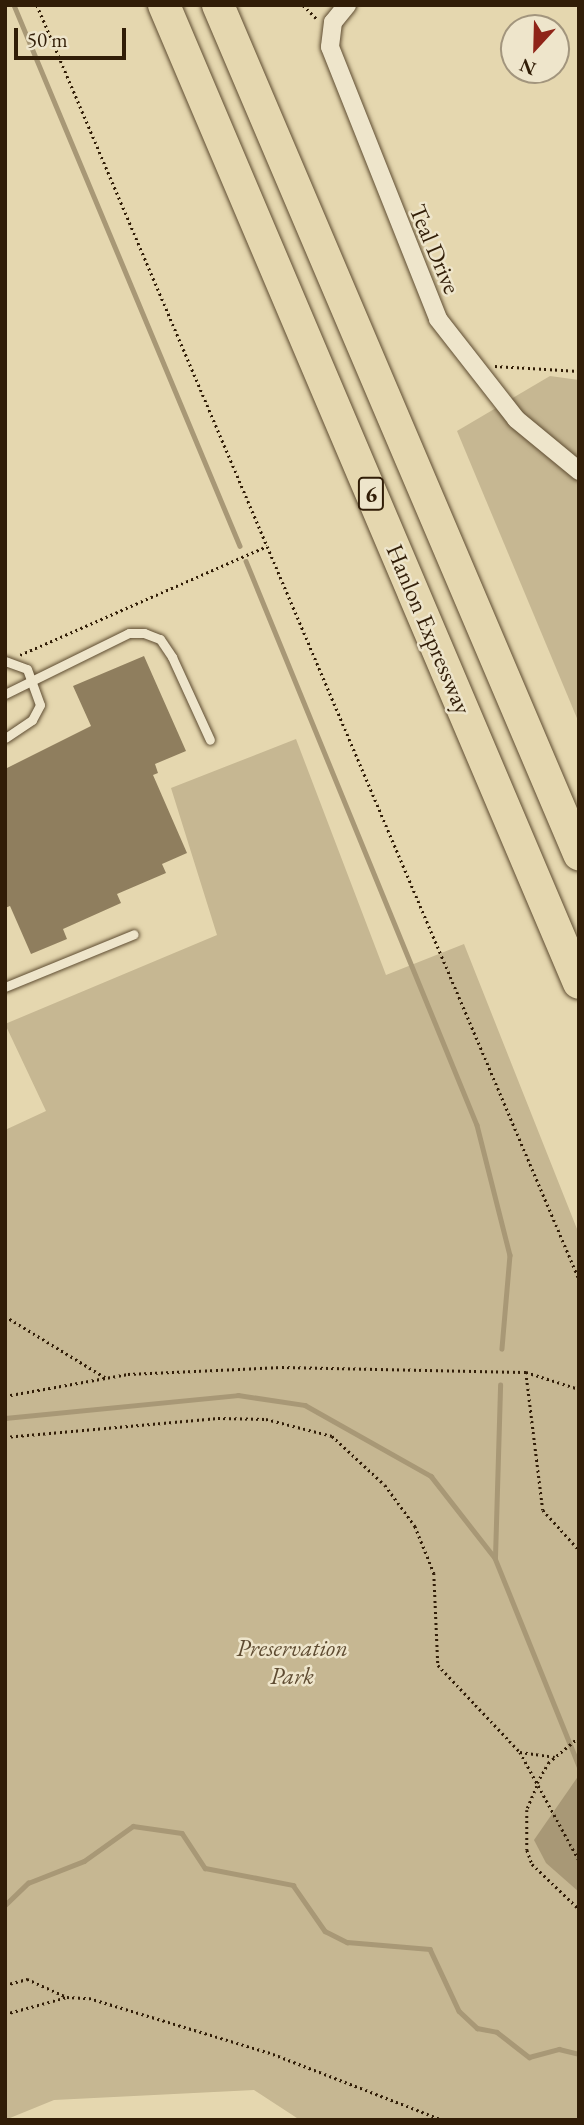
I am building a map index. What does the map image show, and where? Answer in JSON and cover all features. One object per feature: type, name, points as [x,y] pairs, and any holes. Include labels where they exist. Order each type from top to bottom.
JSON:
[{"type":"highway","name":"Hanlon Expressway","points":[[164,5],[579,983]]},
{"type":"highway","name":"Hanlon Expressway","points":[[218,5],[579,854]]},
{"type":"street","name":"Teal Drive","points":[[347,5],[333,22],[330,47],[438,319],[470,364],[516,419],[579,471]]},
{"type":"lane","points":[[5,694],[130,633],[144,633],[160,639],[172,657],[209,740]]},
{"type":"lane","points":[[5,738],[37,713],[33,681],[22,663],[6,660]]},
{"type":"lane","points":[[5,987],[134,934]]},
{"type":"path","points":[[37,5],[579,1279]]},
{"type":"path","points":[[470,364],[579,371]]},
{"type":"path","points":[[6,660],[267,546]]},
{"type":"path","points":[[5,1316],[106,1378]]},
{"type":"path","points":[[5,1396],[106,1378],[271,1367],[526,1372],[579,1389]]},
{"type":"path","points":[[526,1372],[543,1510],[579,1550]]},
{"type":"path","points":[[5,1437],[218,1418],[265,1419],[332,1436],[385,1485],[432,1559],[438,1665],[520,1752],[537,1785],[548,1794],[555,1821],[579,1860]]},
{"type":"path","points":[[579,1737],[555,1758],[537,1785],[527,1810],[527,1850],[532,1864],[579,1909]]},
{"type":"path","points":[[520,1752],[555,1758]]},
{"type":"path","points":[[5,1985],[27,1979],[67,1997]]},
{"type":"path","points":[[5,2014],[67,1997],[89,1998],[272,2054],[443,2120]]},
{"type":"green space","points":[[550,376],[579,380],[579,723],[457,431]]},
{"type":"green space","name":"Preservation Park","points":[[296,739],[386,975],[464,944],[579,1234],[579,2120],[300,2120],[254,2090],[54,2100],[5,2120],[5,1130],[46,1111],[5,1024],[217,935],[171,788]]},
{"type":"shaded area","points":[[579,1775],[579,1892],[546,1863],[534,1840]]},
{"type":"building","points":[[144,656],[186,751],[155,764],[158,773],[153,775],[187,853],[162,864],[166,873],[117,894],[121,903],[63,929],[67,939],[31,954],[10,906],[5,908],[5,769],[91,726],[73,686]]},
{"type":"waterway","points":[[14,5],[240,546]]},
{"type":"waterway","points":[[246,561],[477,1125],[510,1255],[502,1349]]},
{"type":"waterway","points":[[495,1557],[500,1385]]},
{"type":"waterway","points":[[5,1418],[238,1395],[305,1405],[431,1476],[495,1558],[579,1766]]},
{"type":"waterway","points":[[5,1905],[28,1883],[84,1861],[133,1826],[182,1833],[205,1868],[293,1885],[325,1931],[347,1942],[430,1949],[459,2011],[477,2028],[497,2032],[529,2057],[559,2049],[579,2054]]}]
